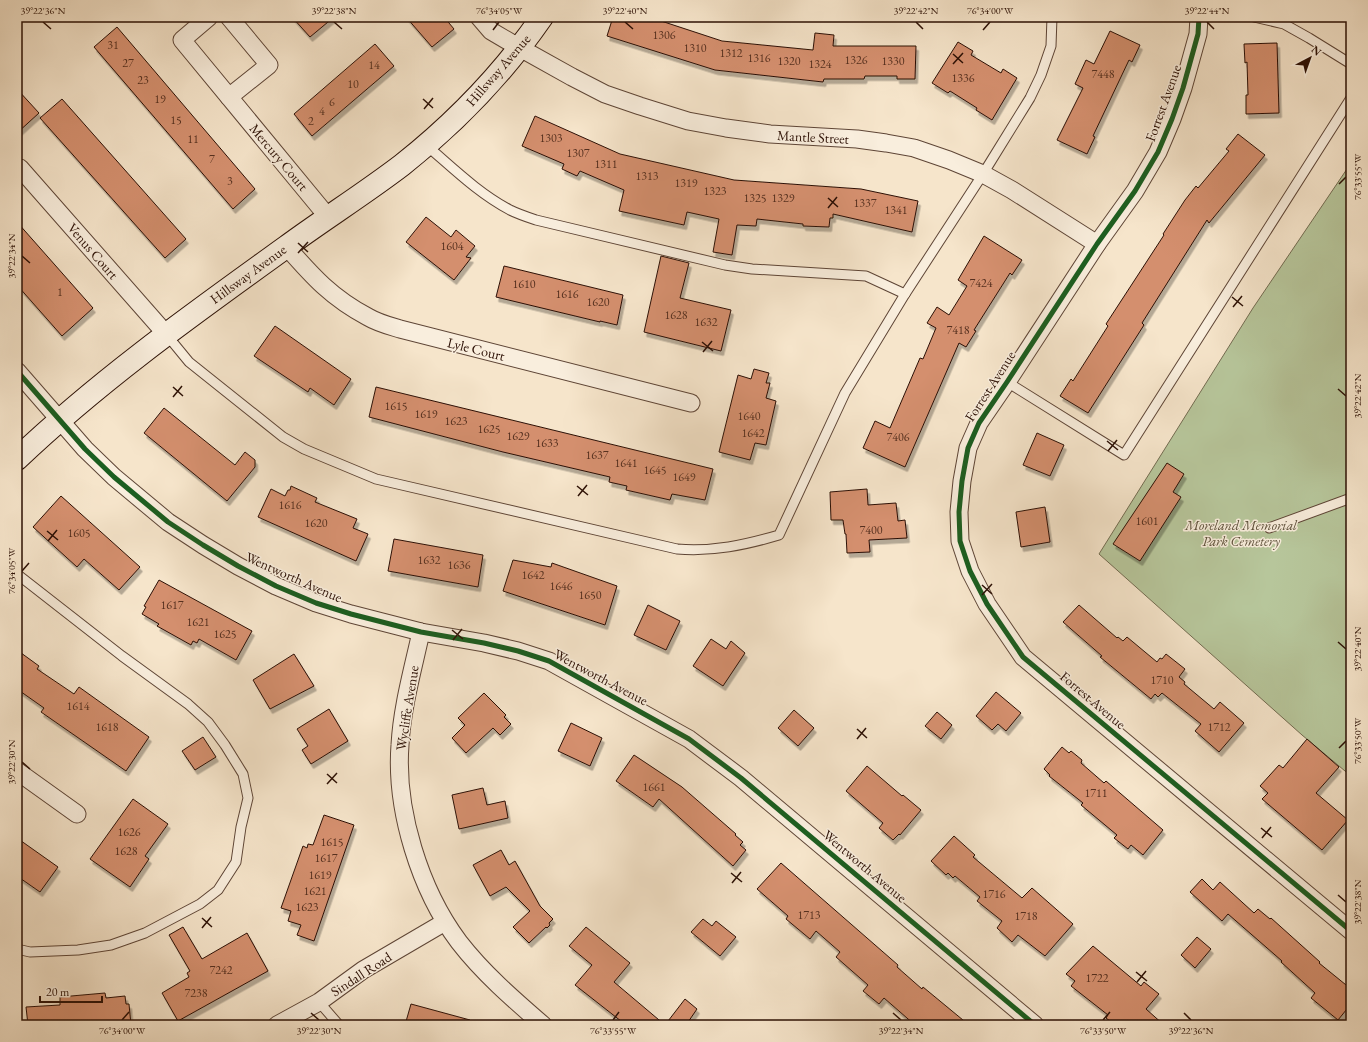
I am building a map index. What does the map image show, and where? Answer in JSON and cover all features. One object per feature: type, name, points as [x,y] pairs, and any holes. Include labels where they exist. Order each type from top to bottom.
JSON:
[{"type":"street","name":"Mercury Court","points":[[209,17],[182,40],[328,217]]},
{"type":"street","points":[[229,17],[269,65],[229,98]]},
{"type":"street","name":"Mantle Street","points":[[479,17],[491,31],[572,78],[605,94],[688,121],[770,134],[857,139],[886,142],[914,148],[942,157],[983,174],[1012,190],[1097,244]]},
{"type":"street","name":"Hillsway Avenue","points":[[17,459],[96,388],[166,334],[286,246],[382,180],[426,145],[495,77],[520,48],[542,17]]},
{"type":"street","name":"Forrest Avenue","points":[[1199,17],[1198,34],[1183,88],[1158,152],[1135,191],[1097,244],[979,423],[968,448],[962,481],[959,512],[960,541],[970,571],[987,604],[1023,657],[1351,931]]},
{"type":"street","name":"Venus Court","points":[[20,168],[166,334]]},
{"type":"street","name":"Lyle Court","points":[[286,246],[313,277],[330,293],[370,318],[400,329],[691,403]]},
{"type":"street","name":"Wentworth Avenue","points":[[17,371],[84,449],[140,499],[168,522],[238,566],[276,586],[351,614],[421,632],[484,643],[518,651],[549,662],[689,738],[741,778],[1035,1025]]},
{"type":"street","name":"Wycliffe Avenue","points":[[421,632],[403,717],[400,745],[401,795],[407,825],[415,853],[433,900],[445,922],[459,942],[499,986],[543,1025]]},
{"type":"street","points":[[17,771],[77,814]]},
{"type":"street","name":"Sindall Road","points":[[277,1025],[319,1002],[363,970],[445,922]]},
{"type":"lane","points":[[166,334],[189,362],[283,438],[304,449],[376,479],[677,549],[696,551],[720,549],[751,543],[780,535],[845,393],[905,294],[1016,122],[1041,75],[1051,46],[1052,17]]},
{"type":"lane","points":[[1254,17],[1284,24],[1351,64]]},
{"type":"lane","points":[[1007,382],[1124,455],[1351,98]]},
{"type":"lane","points":[[426,145],[471,185],[490,198],[511,211],[536,220],[725,265],[752,269],[866,276],[905,294]]},
{"type":"lane","points":[[1269,528],[1351,498]]},
{"type":"lane","points":[[17,574],[122,656],[188,704],[208,722],[225,745],[243,774],[248,798],[241,827],[236,862],[218,890],[200,904],[145,933],[111,945],[78,950],[30,952],[17,949]]},
{"type":"lane","points":[[319,1002],[339,1025]]},
{"type":"green space","name":"Moreland Memorial Park Cemetery","points":[[1351,163],[1351,776],[1302,735],[1099,554],[1253,308]]},
{"type":"building","points":[[292,17],[334,17],[310,37]]},
{"type":"building","points":[[406,17],[444,17],[454,29],[432,47]]},
{"type":"building","points":[[613,17],[649,17],[722,41],[813,50],[815,33],[834,35],[833,46],[916,46],[915,79],[897,79],[897,76],[865,76],[864,79],[824,79],[823,82],[715,70],[607,36]]},
{"type":"building","points":[[117,27],[255,189],[233,209],[94,47]]},
{"type":"building","points":[[1110,31],[1140,45],[1132,62],[1129,60],[1093,136],[1095,137],[1087,154],[1057,140],[1083,88],[1075,84],[1086,60],[1094,64]]},
{"type":"building","points":[[958,42],[973,51],[971,55],[1001,73],[1003,69],[1017,78],[992,120],[976,110],[977,108],[950,91],[948,93],[932,83]]},
{"type":"building","points":[[1277,43],[1279,113],[1246,114],[1246,95],[1248,95],[1247,62],[1245,63],[1244,44]]},
{"type":"building","points":[[375,44],[394,66],[312,136],[294,114]]},
{"type":"building","points":[[17,89],[39,113],[17,133]]},
{"type":"building","points":[[62,99],[186,239],[165,258],[40,118]]},
{"type":"building","points":[[535,116],[620,154],[734,180],[861,189],[918,201],[912,232],[833,214],[833,218],[830,218],[829,227],[803,226],[803,224],[757,219],[756,226],[737,225],[732,255],[713,252],[719,219],[687,212],[684,225],[619,211],[624,190],[580,171],[577,176],[562,169],[564,164],[522,146]]},
{"type":"building","points":[[1238,134],[1265,155],[1209,223],[1207,220],[1142,323],[1144,325],[1088,413],[1060,396],[1071,379],[1073,381],[1108,326],[1106,324],[1185,200],[1196,186],[1198,188],[1229,151],[1226,149]]},
{"type":"building","points":[[426,217],[451,237],[456,230],[475,246],[466,257],[471,258],[454,280],[406,242]]},
{"type":"building","points":[[17,222],[93,308],[62,336],[17,285]]},
{"type":"building","points":[[984,236],[1022,260],[1012,275],[1010,273],[974,330],[976,331],[966,347],[959,343],[905,467],[863,448],[875,421],[890,428],[920,358],[923,359],[936,328],[927,323],[937,307],[949,315],[967,286],[958,280]]},
{"type":"building","points":[[661,256],[689,263],[680,298],[731,310],[721,351],[644,332]]},
{"type":"building","points":[[504,266],[623,295],[617,325],[496,297]]},
{"type":"building","points":[[275,326],[351,379],[334,405],[310,388],[308,392],[254,356]]},
{"type":"building","points":[[754,369],[769,373],[766,383],[770,383],[766,398],[776,401],[766,445],[755,443],[750,460],[719,452],[738,375],[751,379]]},
{"type":"building","points":[[376,387],[713,469],[705,500],[672,494],[670,500],[626,490],[627,486],[609,482],[610,477],[503,452],[369,417]]},
{"type":"building","points":[[164,408],[235,465],[245,452],[255,460],[255,467],[227,501],[144,433]]},
{"type":"building","points":[[1037,433],[1064,445],[1050,476],[1023,465]]},
{"type":"building","points":[[1167,463],[1184,474],[1173,492],[1181,497],[1140,561],[1113,544]]},
{"type":"building","points":[[291,486],[317,498],[315,502],[357,519],[353,528],[368,534],[356,561],[258,517],[271,489],[285,496],[288,490],[290,490]]},
{"type":"building","points":[[867,489],[868,505],[896,503],[898,521],[905,520],[907,538],[869,540],[870,552],[847,553],[846,534],[843,520],[831,520],[830,492]]},
{"type":"building","points":[[61,496],[140,567],[119,590],[84,559],[77,567],[33,527]]},
{"type":"building","points":[[1045,507],[1050,542],[1021,547],[1016,512]]},
{"type":"building","points":[[394,539],[483,555],[478,587],[388,571]]},
{"type":"building","points":[[513,560],[551,567],[552,563],[617,586],[605,625],[503,591]]},
{"type":"building","points":[[159,580],[252,631],[236,660],[199,639],[197,643],[193,641],[191,645],[157,626],[159,624],[142,614],[146,607],[144,606]]},
{"type":"building","points":[[648,605],[680,621],[666,650],[634,635]]},
{"type":"building","points":[[1079,605],[1117,638],[1118,637],[1123,641],[1127,637],[1157,662],[1166,654],[1185,669],[1179,677],[1185,682],[1184,684],[1214,709],[1220,702],[1244,723],[1219,752],[1195,731],[1201,724],[1162,693],[1158,697],[1155,694],[1151,699],[1100,657],[1102,656],[1063,622]]},
{"type":"building","points":[[711,639],[726,649],[731,641],[745,653],[723,686],[693,666]]},
{"type":"building","points":[[17,650],[39,666],[37,669],[74,694],[79,687],[149,737],[126,771],[41,712],[44,708],[17,689]]},
{"type":"building","points":[[294,654],[314,686],[270,709],[253,680]]},
{"type":"building","points":[[996,692],[1021,713],[1006,731],[998,724],[992,730],[976,716]]},
{"type":"building","points":[[484,693],[506,715],[504,717],[511,724],[500,735],[493,728],[466,753],[452,738],[465,725],[458,718]]},
{"type":"building","points":[[329,709],[348,741],[311,764],[302,750],[308,746],[297,729]]},
{"type":"building","points":[[794,710],[814,728],[798,746],[778,728]]},
{"type":"building","points":[[937,712],[952,725],[941,739],[925,726]]},
{"type":"building","points":[[571,723],[602,738],[590,766],[558,751]]},
{"type":"building","points":[[203,737],[216,757],[195,770],[182,751]]},
{"type":"building","points":[[1307,739],[1339,767],[1316,793],[1348,820],[1322,850],[1262,799],[1268,793],[1260,786],[1279,765],[1283,768]]},
{"type":"building","points":[[1062,747],[1069,753],[1071,751],[1082,760],[1081,763],[1104,783],[1106,781],[1163,830],[1143,855],[1131,845],[1128,849],[1114,838],[1117,835],[1081,805],[1083,803],[1049,776],[1050,775],[1044,769]]},
{"type":"building","points":[[634,755],[682,787],[736,834],[735,835],[743,842],[740,845],[746,850],[733,866],[659,799],[653,807],[616,781]]},
{"type":"building","points":[[867,766],[921,810],[900,835],[899,834],[893,840],[879,828],[883,823],[846,791]]},
{"type":"building","points":[[483,788],[487,805],[505,801],[508,818],[459,829],[452,795]]},
{"type":"building","points":[[133,799],[168,824],[145,856],[149,859],[130,887],[90,859]]},
{"type":"building","points":[[324,815],[354,825],[314,941],[297,935],[301,925],[288,921],[291,911],[281,908],[303,846],[307,848],[308,844],[313,845]]},
{"type":"building","points":[[954,836],[975,855],[973,857],[1022,898],[1032,888],[1073,924],[1045,956],[1018,935],[1012,942],[997,928],[1002,921],[977,901],[980,897],[955,876],[953,878],[948,873],[946,875],[931,861]]},
{"type":"building","points":[[17,838],[58,867],[40,892],[17,876]]},
{"type":"building","points":[[501,850],[509,865],[515,861],[540,906],[553,919],[547,928],[546,927],[529,943],[513,927],[530,911],[506,887],[490,896],[473,865]]},
{"type":"building","points":[[781,863],[898,965],[897,967],[922,989],[923,987],[969,1025],[915,1025],[884,998],[879,1004],[863,991],[868,985],[836,957],[840,952],[816,931],[810,939],[786,919],[788,916],[757,889]]},
{"type":"building","points":[[1202,879],[1213,890],[1220,882],[1254,913],[1258,909],[1270,919],[1271,918],[1320,962],[1319,963],[1351,989],[1351,1004],[1338,1020],[1311,998],[1315,993],[1281,962],[1282,961],[1228,914],[1222,921],[1190,892]]},
{"type":"building","points":[[703,919],[712,926],[716,921],[736,937],[720,956],[691,932]]},
{"type":"building","points":[[183,927],[202,959],[247,933],[268,971],[178,1021],[162,993],[189,977],[187,973],[190,971],[169,935]]},
{"type":"building","points":[[586,927],[630,963],[614,982],[665,1025],[626,1025],[575,985],[592,965],[569,946]]},
{"type":"building","points":[[1197,937],[1211,949],[1195,968],[1181,955]]},
{"type":"building","points":[[1093,946],[1141,986],[1144,982],[1159,994],[1146,1009],[1164,1025],[1115,1025],[1106,1018],[1108,1015],[1071,986],[1075,981],[1066,974]]},
{"type":"building","points":[[105,993],[106,998],[125,996],[126,1004],[129,1004],[131,1025],[28,1025],[26,1007],[60,1005],[60,997]]},
{"type":"building","points":[[685,999],[697,1009],[686,1025],[665,1025]]},
{"type":"building","points":[[411,1004],[470,1020],[469,1025],[405,1025]]},
{"type":"cycle path","points":[[1199,17],[1198,34],[1183,88],[1158,152],[1135,191],[1097,244],[979,423],[968,448],[962,481],[959,512],[960,541],[970,571],[987,604],[1023,657],[1351,931]]},
{"type":"cycle path","points":[[17,371],[85,449],[114,477],[168,522],[238,566],[276,586],[316,603],[351,614],[421,632],[484,643],[518,651],[549,661],[689,739],[741,778],[1035,1025]]}]
